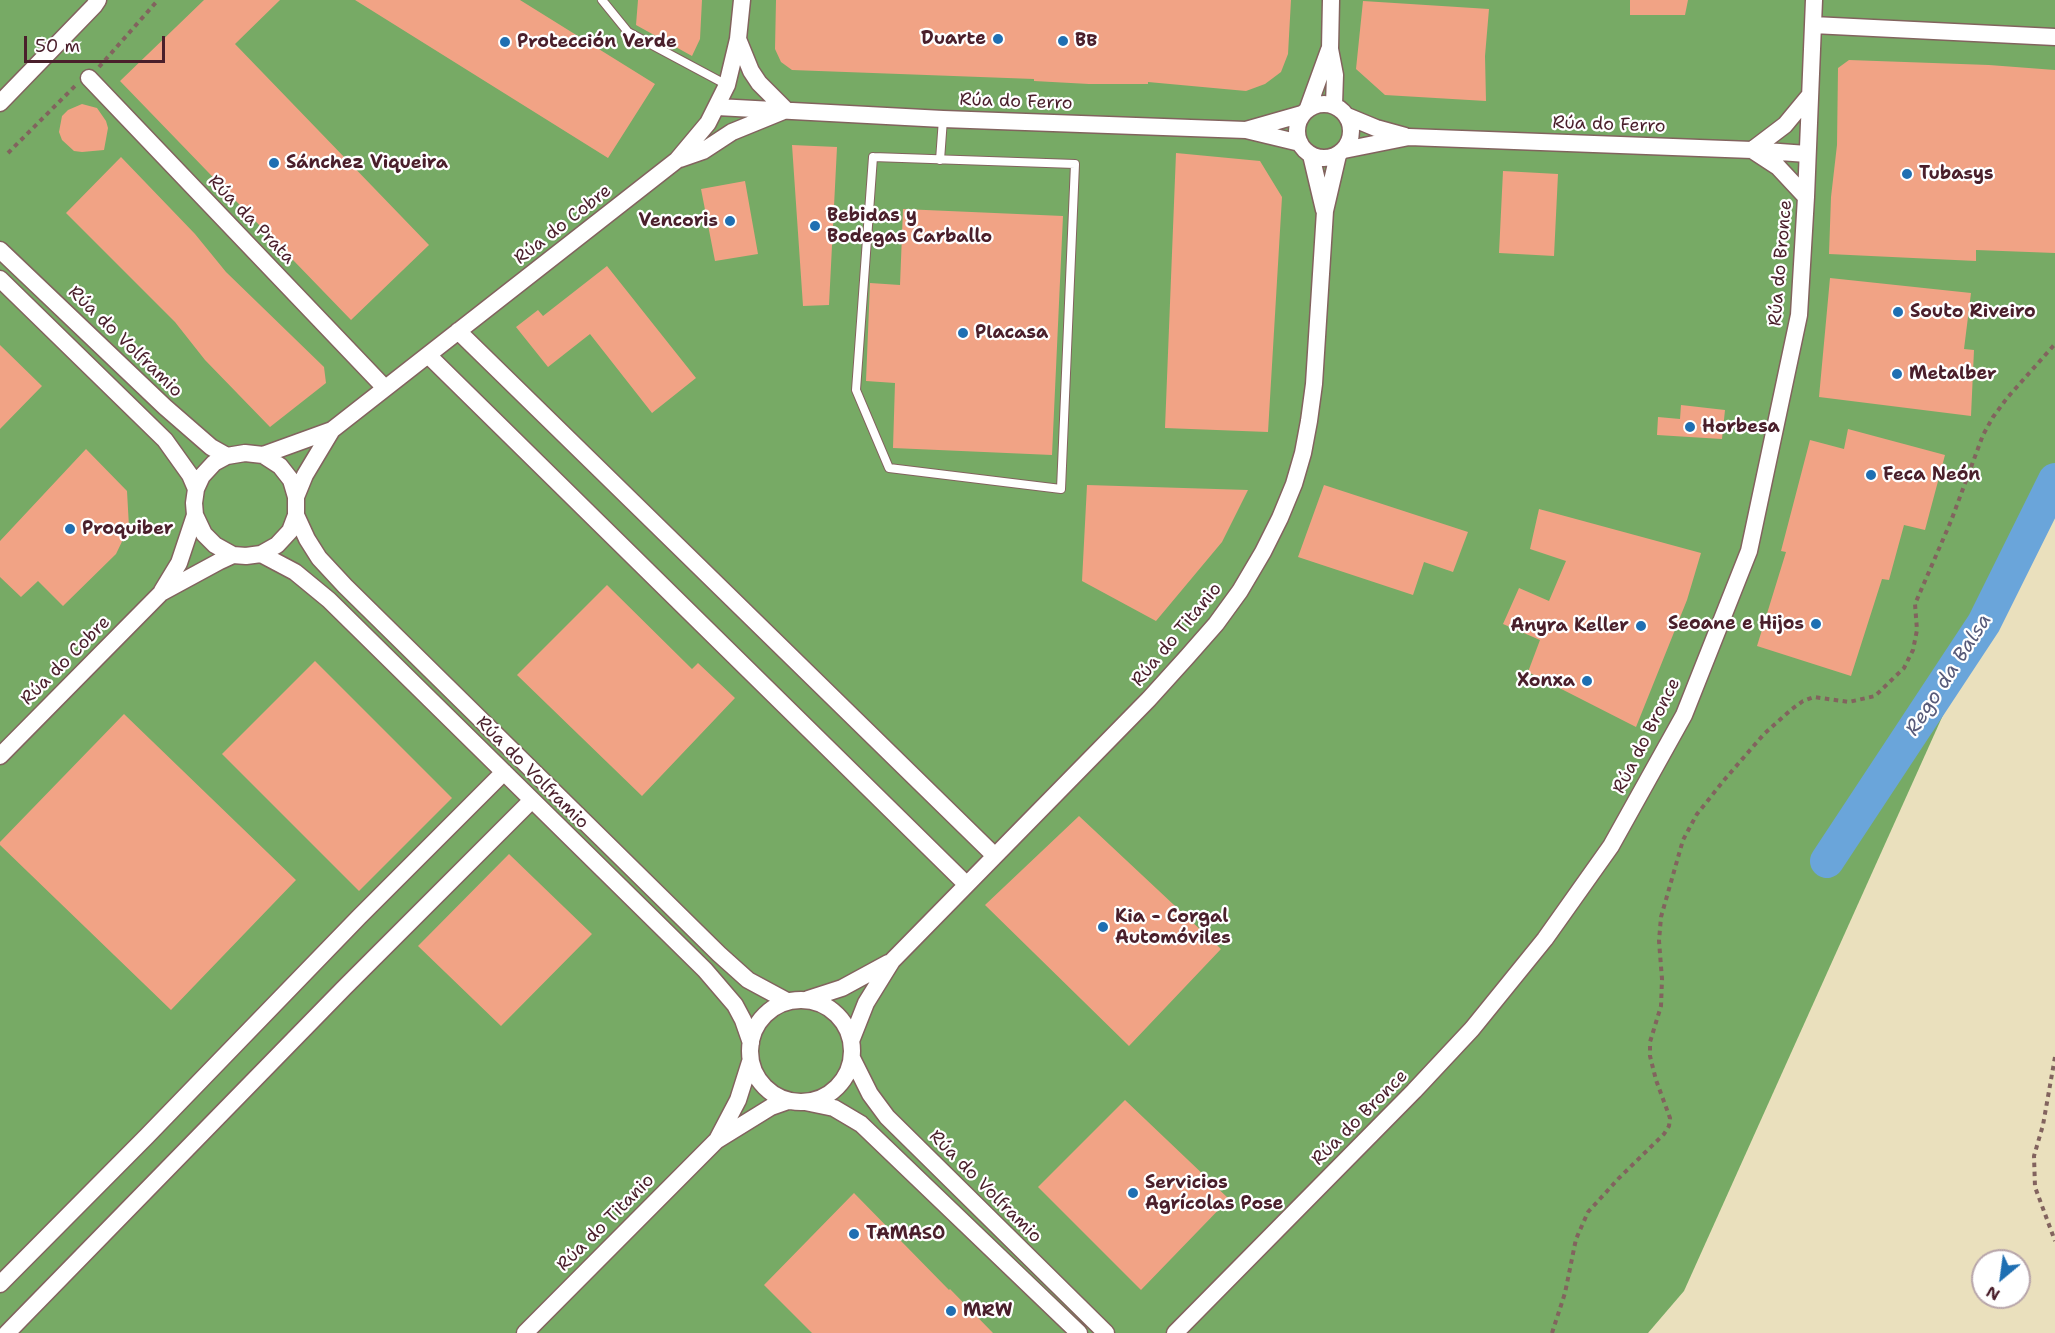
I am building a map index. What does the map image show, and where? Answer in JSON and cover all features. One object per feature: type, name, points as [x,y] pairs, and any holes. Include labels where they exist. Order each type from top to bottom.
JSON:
[{"type":"street","points":[[0,103],[98,0]]},
{"type":"street","name":"Rúa do Cobre","points":[[332,430],[677,160],[694,141],[717,107],[727,85],[738,39],[742,0]]},
{"type":"street","points":[[1331,0],[1330,49],[1335,75],[1334,105]]},
{"type":"street","name":"Rúa do Bronce","points":[[1175,1333],[1414,1091],[1472,1029],[1545,939],[1611,846],[1684,716],[1749,551],[1799,315],[1814,0]]},
{"type":"street","points":[[1813,25],[2055,38]]},
{"type":"street","points":[[738,39],[759,83],[786,111]]},
{"type":"street","points":[[1305,111],[1316,104],[1334,105],[1347,116],[1351,128],[1350,140],[1341,152],[1327,158],[1305,149],[1296,129],[1297,122],[1305,111],[1330,49]]},
{"type":"street","name":"Rúa da Prata","points":[[89,78],[385,388]]},
{"type":"street","points":[[1806,196],[1778,167],[1752,150],[1785,125],[1809,96]]},
{"type":"street","name":"Rúa do Ferro","points":[[717,107],[943,119],[1246,130],[1305,149]]},
{"type":"street","name":"Rúa do Ferro","points":[[677,160],[703,151],[732,132],[786,111]]},
{"type":"street","name":"Rúa do Ferro","points":[[1246,130],[1305,111]]},
{"type":"street","name":"Rúa do Ferro","points":[[1347,116],[1376,128],[1409,136],[1807,154]]},
{"type":"street","name":"Rúa do Ferro","points":[[1341,152],[1409,136]]},
{"type":"street","name":"Rúa do Titanio","points":[[1305,149],[1325,211]]},
{"type":"street","name":"Rúa do Titanio","points":[[892,962],[994,855],[1149,699],[1216,624],[1240,591],[1263,552],[1294,484],[1310,421],[1325,211],[1341,152]]},
{"type":"street","name":"Rúa do Volframio","points":[[0,250],[165,407],[211,447],[227,456]]},
{"type":"street","points":[[0,279],[165,440],[190,475],[196,489]]},
{"type":"street","points":[[458,331],[994,855]]},
{"type":"street","points":[[428,355],[966,884]]},
{"type":"street","points":[[263,455],[280,466],[291,480],[296,497],[296,515],[290,531],[277,545],[261,554],[233,555],[215,545],[204,534],[195,515],[196,489],[202,476],[214,463],[227,456],[245,453],[263,455],[332,430]]},
{"type":"street","points":[[296,497],[305,475],[332,430]]},
{"type":"street","points":[[161,593],[179,563],[195,515]]},
{"type":"street","name":"Rúa do Volframio","points":[[296,515],[319,558],[345,586],[719,954],[748,980],[787,1001]]},
{"type":"street","name":"Rúa do Volframio","points":[[261,554],[295,572],[329,600],[705,970],[735,1005],[751,1043]]},
{"type":"street","points":[[161,593],[233,555]]},
{"type":"street","name":"Rúa do Cobre","points":[[0,756],[161,593]]},
{"type":"street","points":[[0,1284],[504,772]]},
{"type":"street","points":[[7,1333],[353,979],[532,800]]},
{"type":"street","points":[[716,1141],[738,1100],[750,1062],[751,1043],[758,1024],[771,1010],[787,1001],[806,999],[842,988],[892,962]]},
{"type":"street","points":[[851,1041],[866,1003],[892,962]]},
{"type":"street","points":[[716,1141],[771,1107],[823,1098],[836,1088],[847,1073],[852,1059],[851,1041],[846,1027],[835,1013],[823,1004],[806,999]]},
{"type":"street","name":"Rúa do Volframio","points":[[852,1059],[870,1094],[887,1117],[1106,1333]]},
{"type":"street","points":[[750,1062],[759,1080],[771,1093],[834,1108],[861,1124],[1078,1333]]},
{"type":"street","name":"Rúa do Titanio","points":[[525,1333],[716,1141]]},
{"type":"lane","points":[[602,0],[628,32],[727,85]]},
{"type":"lane","points":[[940,160],[943,119]]},
{"type":"lane","points":[[873,157],[940,160],[1075,164],[1061,489],[889,468],[856,390],[873,157]]},
{"type":"path","points":[[1552,1333],[1565,1293],[1576,1239],[1588,1212],[1664,1134],[1669,1126],[1670,1118],[1650,1056],[1650,1042],[1661,1006],[1660,917],[1683,840],[1697,814],[1725,778],[1764,734],[1792,709],[1803,701],[1814,698],[1849,702],[1875,696],[1904,668],[1913,650],[1917,630],[1915,604],[1951,521],[1983,435],[1993,417],[2055,344]]},
{"type":"path","points":[[2055,1057],[2043,1125],[2034,1156],[2035,1187],[2055,1241]]},
{"type":"green space","points":[[0,0],[2055,0],[2055,466],[1684,1291],[1648,1333],[0,1333]]},
{"type":"building","name":"Sánchez Viqueira","points":[[204,0],[280,0],[235,44],[429,245],[351,320],[120,81]]},
{"type":"building","name":"Protección Verde","points":[[355,0],[520,0],[655,84],[608,158]]},
{"type":"building","points":[[638,0],[702,0],[700,39],[692,56],[636,25]]},
{"type":"building","points":[[776,0],[1291,0],[1288,54],[1281,72],[1265,84],[1246,91],[1148,82],[1148,84],[1089,84],[1034,81],[1034,79],[792,70],[781,62],[775,49]]},
{"type":"building","points":[[1630,0],[1688,0],[1685,15],[1630,15]]},
{"type":"building","points":[[1363,1],[1489,9],[1485,56],[1486,101],[1385,95],[1356,69]]},
{"type":"building","points":[[1849,60],[2055,70],[2055,253],[1976,250],[1976,261],[1829,254],[1831,197],[1837,145],[1838,68]]},
{"type":"building","points":[[82,104],[97,108],[106,121],[108,128],[104,150],[74,151],[62,140],[59,132],[62,116],[68,110]]},
{"type":"building","name":"Bebidas y Bodegas Carballo","points":[[792,145],[837,147],[829,305],[803,306]]},
{"type":"building","points":[[1176,153],[1260,161],[1282,197],[1268,432],[1165,428]]},
{"type":"building","points":[[121,157],[195,234],[226,272],[324,367],[326,383],[270,427],[205,360],[175,322],[66,213]]},
{"type":"building","points":[[1503,171],[1558,174],[1554,256],[1499,253]]},
{"type":"building","name":"Vencoris","points":[[745,181],[758,254],[715,261],[701,189]]},
{"type":"building","name":"Placasa","points":[[903,209],[1063,216],[1052,455],[893,448],[895,383],[866,381],[870,283],[900,285]]},
{"type":"building","points":[[607,266],[696,378],[652,413],[590,334],[548,367],[516,327],[538,310],[543,316]]},
{"type":"building","points":[[1830,278],[1971,293],[1964,349],[1974,350],[1971,416],[1819,397]]},
{"type":"building","points":[[0,345],[42,386],[0,429]]},
{"type":"building","name":"Horbesa","points":[[1681,405],[1725,410],[1722,439],[1657,435],[1658,417],[1680,419]]},
{"type":"building","points":[[1848,429],[1945,455],[1925,530],[1904,525],[1889,580],[1882,579],[1851,676],[1757,646],[1786,552],[1781,551],[1810,440],[1844,449]]},
{"type":"building","name":"Proquiber","points":[[86,449],[127,491],[129,527],[116,554],[63,606],[38,581],[21,597],[0,577],[0,541]]},
{"type":"building","points":[[1087,485],[1248,490],[1222,542],[1156,621],[1082,581]]},
{"type":"building","points":[[1324,485],[1468,532],[1453,572],[1424,562],[1413,595],[1298,557]]},
{"type":"building","points":[[1539,509],[1701,553],[1687,600],[1636,727],[1528,672],[1540,640],[1503,624],[1519,588],[1549,601],[1566,561],[1530,549]]},
{"type":"building","points":[[607,585],[692,669],[698,663],[735,698],[642,796],[517,675]]},
{"type":"building","points":[[315,661],[452,798],[359,891],[222,754]]},
{"type":"building","points":[[124,714],[296,880],[171,1010],[0,845],[0,842]]},
{"type":"building","name":"Kia - Corgal Automóviles","points":[[1079,816],[1221,949],[1129,1046],[985,905]]},
{"type":"building","points":[[509,854],[592,934],[501,1026],[418,946]]},
{"type":"building","name":"Servicios Agrícolas Pose","points":[[1125,1100],[1229,1199],[1141,1290],[1038,1187]]},
{"type":"building","name":"TAMASO","points":[[854,1193],[993,1333],[812,1333],[764,1285]]},
{"type":"waterway","name":"Rego da Balsa","points":[[1827,861],[1984,623],[2055,480]]},
{"type":"place","name":"Duarte","points":[[998,39]]},
{"type":"place","name":"BB","points":[[1063,41]]},
{"type":"place","name":"Protección Verde","points":[[505,42]]},
{"type":"place","name":"Sánchez Viqueira","points":[[274,163]]},
{"type":"place","name":"Tubasys","points":[[1907,174]]},
{"type":"place","name":"Vencoris","points":[[730,221]]},
{"type":"place","name":"Bebidas y Bodegas Carballo","points":[[815,226]]},
{"type":"place","name":"Souto Riveiro","points":[[1898,312]]},
{"type":"place","name":"Placasa","points":[[963,333]]},
{"type":"place","name":"Metalber","points":[[1897,374]]},
{"type":"place","name":"Horbesa","points":[[1690,427]]},
{"type":"place","name":"Feca Neón","points":[[1871,475]]},
{"type":"place","name":"Proquiber","points":[[70,529]]},
{"type":"place","name":"Seoane e Hijos","points":[[1816,624]]},
{"type":"place","name":"Anyra Keller","points":[[1641,626]]},
{"type":"place","name":"Xonxa","points":[[1587,681]]},
{"type":"place","name":"Kia - Corgal Automóviles","points":[[1103,927]]},
{"type":"place","name":"Servicios Agrícolas Pose","points":[[1133,1193]]},
{"type":"place","name":"TAMASO","points":[[854,1234]]},
{"type":"place","name":"MRW","points":[[951,1311]]}]
